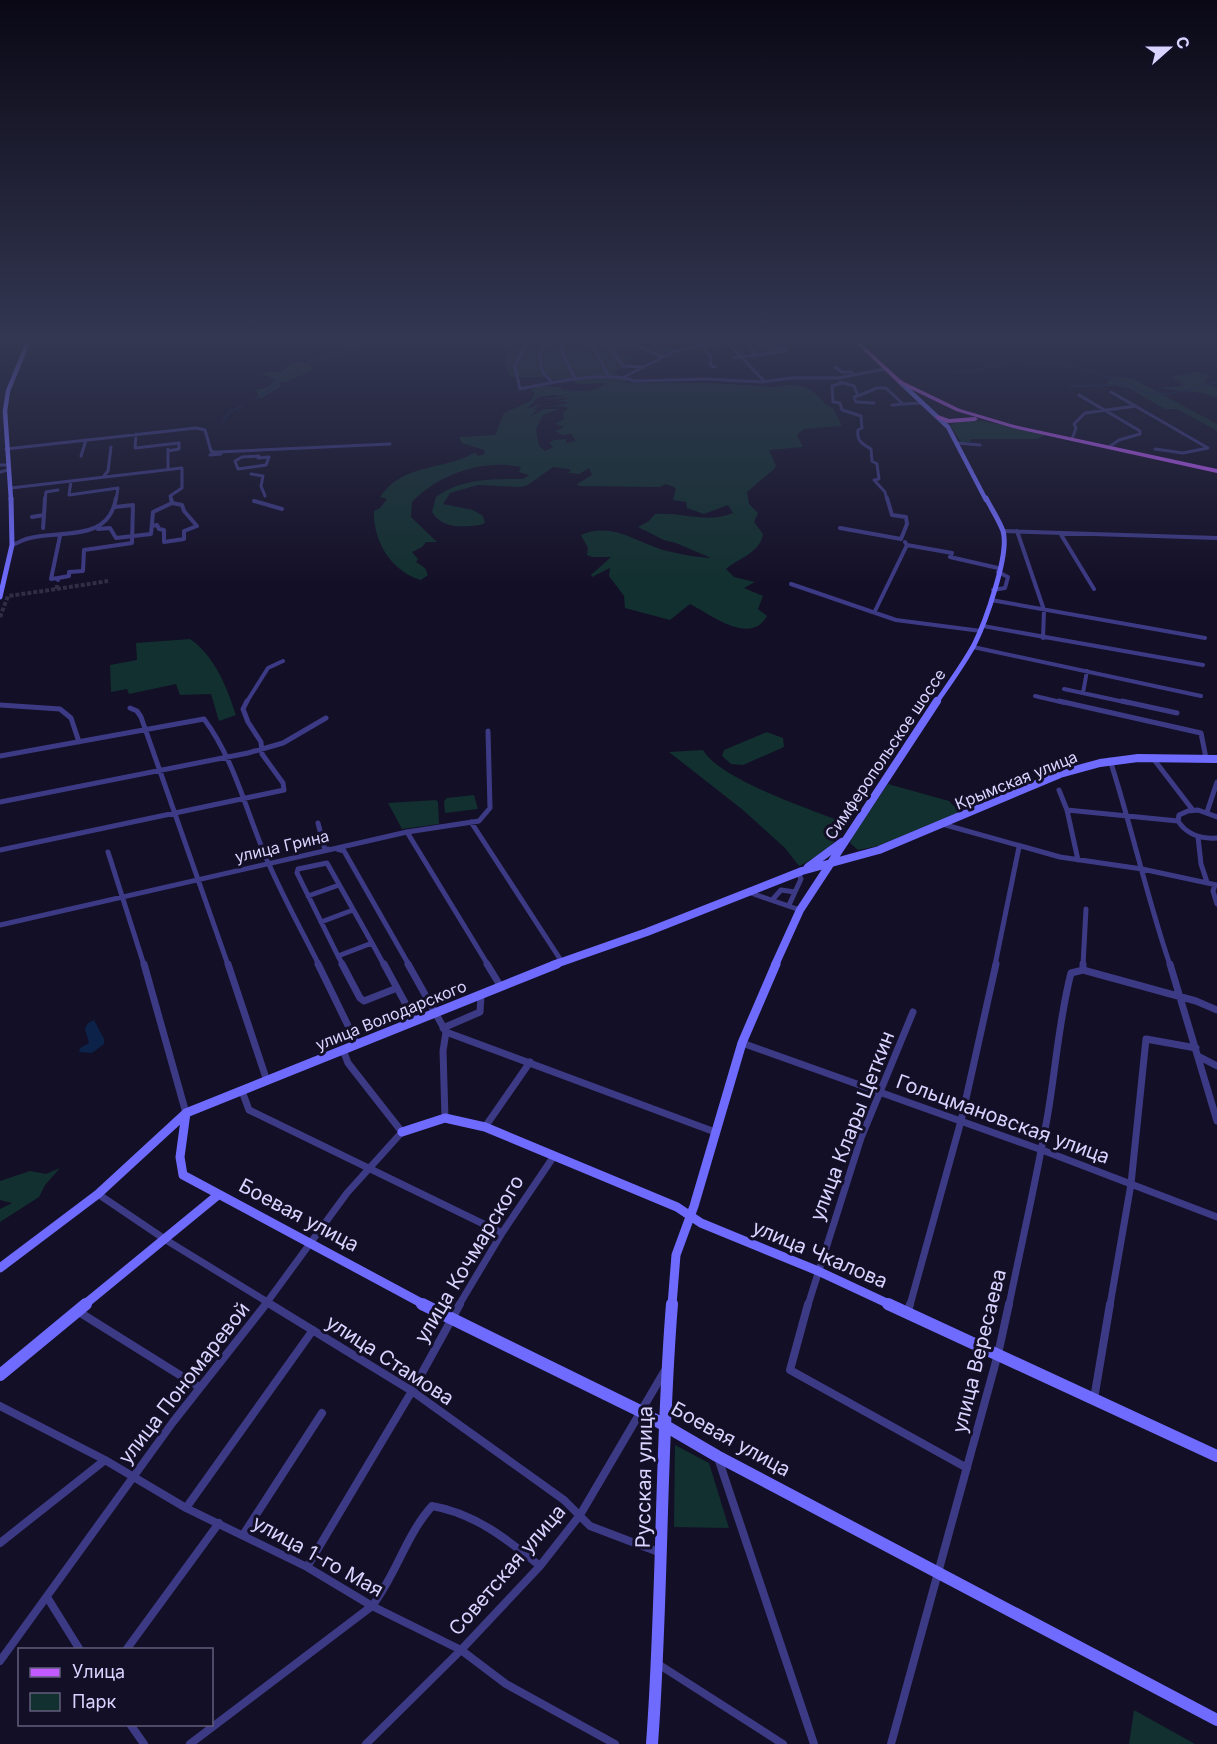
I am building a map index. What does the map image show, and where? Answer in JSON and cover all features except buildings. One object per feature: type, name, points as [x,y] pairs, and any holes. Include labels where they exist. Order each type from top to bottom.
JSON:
[{"type":"main road","points":[[0,597],[12,545],[11,488],[5,423]]},
{"type":"main road","points":[[946,423],[1003,531]]},
{"type":"main road","points":[[1003,423],[1217,471]]},
{"type":"main road","name":"Симферопольское шоссе","points":[[691,1215],[742,1043],[800,910],[974,647],[991,600],[1005,548],[1003,531]]},
{"type":"main road","name":"Крымская улица","points":[[832,863],[872,852],[1060,774],[1110,760],[1151,756],[1217,759]]},
{"type":"main road","points":[[800,872],[846,840],[852,851],[872,852]]},
{"type":"main road","points":[[800,872],[819,871],[822,880],[840,866],[872,852]]},
{"type":"main road","name":"улица Володарского","points":[[1,1266],[98,1194],[186,1113],[562,962],[647,932],[800,872],[832,863]]},
{"type":"main road","name":"Боевая улица","points":[[186,1113],[180,1157],[183,1175],[451,1318],[640,1411],[717,1456],[1217,1720]]},
{"type":"main road","points":[[402,1132],[445,1118]]},
{"type":"main road","name":"улица Чкалова","points":[[445,1118],[485,1127],[678,1207],[701,1223],[908,1311],[1094,1401],[1217,1456]]},
{"type":"main road","points":[[0,1375],[218,1195]]},
{"type":"main road","name":"Русская улица","points":[[652,1744],[658,1664],[666,1368],[675,1255],[691,1215]]},
{"type":"street","points":[[861,423],[862,428],[858,430],[858,439],[861,444],[871,449],[872,461],[877,465],[879,479],[874,480],[885,492],[892,515],[906,517],[907,524],[901,539]]},
{"type":"street","points":[[1072,439],[1076,428],[1074,423]]},
{"type":"street","points":[[1109,447],[1119,440],[1141,433],[1126,423]]},
{"type":"street","points":[[1155,449],[1183,453],[1208,448],[1166,423]]},
{"type":"street","points":[[6,449],[201,428],[205,430],[211,451],[217,452],[390,444]]},
{"type":"street","points":[[0,433],[6,435]]},
{"type":"street","points":[[136,434],[135,448],[179,443],[179,449],[168,451]]},
{"type":"street","points":[[81,456],[86,440]]},
{"type":"street","points":[[957,443],[980,445]]},
{"type":"street","points":[[168,444],[168,469]]},
{"type":"street","points":[[104,477],[108,471],[111,447]]},
{"type":"street","points":[[242,457],[258,457],[269,457],[266,465],[238,469],[235,461],[242,457]]},
{"type":"street","points":[[0,465],[8,467]]},
{"type":"street","points":[[0,472],[8,467]]},
{"type":"street","points":[[11,488],[182,468],[182,488],[171,496],[172,503]]},
{"type":"street","points":[[251,474],[263,476],[261,486],[265,496]]},
{"type":"street","points":[[71,481],[69,495],[118,489],[116,507],[111,517],[94,530]]},
{"type":"street","points":[[43,528],[46,492],[58,490]]},
{"type":"street","points":[[254,501],[282,509]]},
{"type":"street","points":[[12,545],[29,538],[110,528],[114,538],[151,534],[153,512],[172,503],[182,505],[184,511],[197,526],[184,531],[184,539],[164,542],[164,530],[157,525],[152,526]]},
{"type":"street","points":[[60,536],[51,579],[69,576],[69,572],[83,571],[84,550],[132,543],[133,505],[116,507]]},
{"type":"street","points":[[32,517],[44,515]]},
{"type":"street","points":[[840,528],[901,539],[907,545],[952,553],[950,557],[998,570],[1008,577],[1005,588],[993,590]]},
{"type":"street","points":[[1003,531],[1217,538]]},
{"type":"street","points":[[1017,531],[1044,610],[1043,638]]},
{"type":"street","points":[[1060,533],[1094,589]]},
{"type":"street","points":[[874,611],[907,545]]},
{"type":"street","points":[[791,584],[896,620],[1057,638],[1203,665]]},
{"type":"street","points":[[991,600],[1204,638]]},
{"type":"street","points":[[974,647],[1201,696]]},
{"type":"street","points":[[0,850],[284,790],[284,783],[262,754],[263,749],[243,709],[251,694],[256,691],[263,671],[283,661]]},
{"type":"street","points":[[1083,693],[1087,671]]},
{"type":"street","points":[[1064,689],[1177,712]]},
{"type":"street","points":[[1035,696],[1201,733],[1206,758]]},
{"type":"street","points":[[0,705],[60,709],[71,718],[79,742]]},
{"type":"street","points":[[130,708],[137,711],[146,729],[267,1081]]},
{"type":"street","points":[[0,756],[204,718],[226,758],[268,862],[357,1044]]},
{"type":"street","points":[[0,802],[263,749],[283,743],[326,718]]},
{"type":"street","points":[[488,730],[490,808],[479,821],[471,822],[562,962]]},
{"type":"street","points":[[1151,756],[1192,809]]},
{"type":"street","points":[[1110,760],[1128,816],[1156,924],[1181,998],[1217,1121]]},
{"type":"street","points":[[1207,812],[1217,782]]},
{"type":"street","points":[[1059,790],[1067,810],[1078,860]]},
{"type":"street","points":[[1178,821],[1179,815],[1192,809],[1217,817]]},
{"type":"street","points":[[1067,810],[1178,821],[1189,833],[1198,837],[1217,838]]},
{"type":"street","name":"улица Грина","points":[[0,925],[268,862],[407,832],[471,822]]},
{"type":"street","points":[[318,824],[325,850],[341,848],[344,851],[444,1030],[445,1118]]},
{"type":"street","points":[[942,824],[1019,847],[1078,860],[1142,868],[1207,882],[1216,885],[1213,891],[1217,904]]},
{"type":"street","points":[[407,832],[501,987]]},
{"type":"street","points":[[1198,837],[1201,864],[1207,882]]},
{"type":"street","points":[[908,1311],[961,1121],[1012,891],[1019,847]]},
{"type":"street","points":[[108,852],[124,895],[164,1028],[186,1113]]},
{"type":"street","points":[[397,988],[364,1001],[360,998],[308,897],[297,873],[298,869],[327,863],[372,943],[397,988],[415,1021]]},
{"type":"street","points":[[789,905],[801,878],[800,872]]},
{"type":"street","points":[[308,897],[339,885]]},
{"type":"street","points":[[772,899],[781,890],[795,892]]},
{"type":"street","points":[[747,892],[800,910]]},
{"type":"street","points":[[1086,909],[1083,970],[1196,1001],[1217,1010]]},
{"type":"street","points":[[321,922],[353,910]]},
{"type":"street","points":[[338,956],[372,943]]},
{"type":"street","name":"улица Вересаева","points":[[891,1744],[998,1354],[1042,1150],[1059,1050],[1062,1008],[1071,973],[1083,970]]},
{"type":"street","points":[[444,1030],[480,1012],[481,995]]},
{"type":"street","name":"улица Клары Цеткин","points":[[913,1012],[861,1138],[818,1271],[790,1370],[967,1468]]},
{"type":"street","points":[[444,1030],[715,1132]]},
{"type":"street","points":[[1094,1401],[1131,1184],[1146,1039],[1196,1048]]},
{"type":"street","name":"Гольцмановская улица","points":[[742,1043],[881,1091],[1217,1217]]},
{"type":"street","points":[[343,1050],[348,1063],[402,1132]]},
{"type":"street","points":[[1198,1056],[1217,1066]]},
{"type":"street","points":[[485,1127],[530,1062]]},
{"type":"street","points":[[242,1091],[249,1110],[502,1233]]},
{"type":"street","name":"улица Пономаревой","points":[[0,1661],[132,1477],[199,1387],[268,1302],[309,1242],[377,1155],[402,1132]]},
{"type":"street","name":"улица Кочмарского","points":[[307,1568],[412,1391],[451,1318],[502,1233],[554,1156]]},
{"type":"street","name":"улица Стамова","points":[[98,1194],[166,1240],[412,1391],[564,1500],[590,1526],[662,1553]]},
{"type":"street","points":[[77,1311],[199,1387]]},
{"type":"street","points":[[186,1508],[313,1330]]},
{"type":"street","name":"Советская улица","points":[[366,1744],[461,1650],[540,1566],[580,1515],[636,1423],[640,1411],[666,1368]]},
{"type":"street","name":"улица 1-го Мая","points":[[0,1406],[105,1460],[186,1508],[243,1534],[372,1606],[461,1650],[506,1684],[615,1744]]},
{"type":"street","points":[[243,1534],[322,1413]]},
{"type":"street","points":[[717,1456],[814,1744]]},
{"type":"street","points":[[0,1543],[105,1460]]},
{"type":"street","points":[[190,1744],[372,1606],[385,1589],[422,1516],[432,1506],[447,1507],[504,1537],[540,1566]]},
{"type":"street","points":[[127,1648],[219,1523]]},
{"type":"street","points":[[47,1597],[79,1648]]},
{"type":"street","points":[[658,1664],[783,1744]]},
{"type":"street","points":[[131,1726],[144,1744]]},
{"type":"green space","points":[[500,423],[539,423],[536,429],[539,446],[545,451],[553,447],[549,443],[554,440],[566,439],[566,443],[576,441],[571,434],[562,435],[555,431],[564,427],[556,423],[841,423],[842,426],[804,429],[797,435],[803,447],[769,450],[776,466],[747,492],[749,504],[758,513],[754,522],[763,534],[761,541],[753,551],[726,569],[734,577],[755,582],[744,588],[763,596],[758,609],[767,616],[760,625],[751,628],[741,628],[719,621],[690,604],[670,620],[625,608],[624,596],[609,576],[610,568],[592,577],[591,575],[611,557],[587,555],[588,548],[581,535],[592,532],[613,532],[663,550],[711,558],[664,540],[638,527],[649,521],[655,514],[713,518],[733,513],[728,505],[704,514],[687,508],[686,502],[673,500],[676,488],[666,484],[660,487],[579,486],[577,484],[592,475],[589,468],[579,474],[568,473],[571,470],[569,469],[553,467],[528,485],[521,487],[478,485],[450,493],[443,504],[473,510],[483,516],[485,523],[480,525],[453,526],[436,518],[432,512],[436,497],[467,483],[523,479],[529,475],[519,472],[521,467],[492,465],[477,467],[462,471],[435,484],[412,502],[411,517],[437,542],[426,542],[412,552],[418,559],[416,562],[425,568],[428,575],[421,580],[401,570],[386,553],[377,533],[374,511],[380,508],[387,499],[380,497],[400,478],[412,472],[450,463],[474,453],[478,454],[476,456],[485,454],[484,450],[462,443],[459,437],[495,435]]},
{"type":"green space","points":[[994,423],[1044,435],[1038,439],[971,439],[970,442],[961,442],[950,425]]},
{"type":"green space","points":[[1203,423],[1217,424],[1217,431]]},
{"type":"green space","points":[[190,639],[213,663],[236,715],[219,721],[211,694],[180,695],[176,684],[129,694],[127,689],[111,692],[110,665],[137,660],[136,643]]},
{"type":"green space","points":[[767,732],[783,738],[784,747],[743,765],[731,764],[722,756],[724,750]]},
{"type":"green space","points":[[703,750],[728,772],[748,783],[792,803],[848,824],[826,849],[799,866],[785,848],[743,810],[669,752]]},
{"type":"green space","points":[[888,784],[949,801],[960,812],[878,846],[858,850],[850,843],[852,837]]},
{"type":"green space","points":[[474,795],[478,809],[445,813],[444,801],[447,798]]},
{"type":"green space","points":[[436,800],[439,824],[402,829],[388,803]]},
{"type":"green space","points":[[60,1168],[45,1185],[39,1197],[0,1222],[0,1209],[12,1203],[0,1200],[0,1181],[30,1171],[46,1174]]},
{"type":"green space","points":[[675,1445],[709,1463],[729,1528],[674,1527]]},
{"type":"green space","points":[[1134,1710],[1195,1744],[1129,1744]]},
{"type":"water","points":[[94,1020],[104,1039],[104,1044],[92,1053],[79,1052],[80,1048],[89,1043],[85,1029],[88,1023]]},
{"type":"tunnel","points":[[57,589],[108,581]]},
{"type":"tunnel","points":[[57,584],[57,589]]},
{"type":"tunnel","points":[[0,617],[8,596],[57,589]]}]
